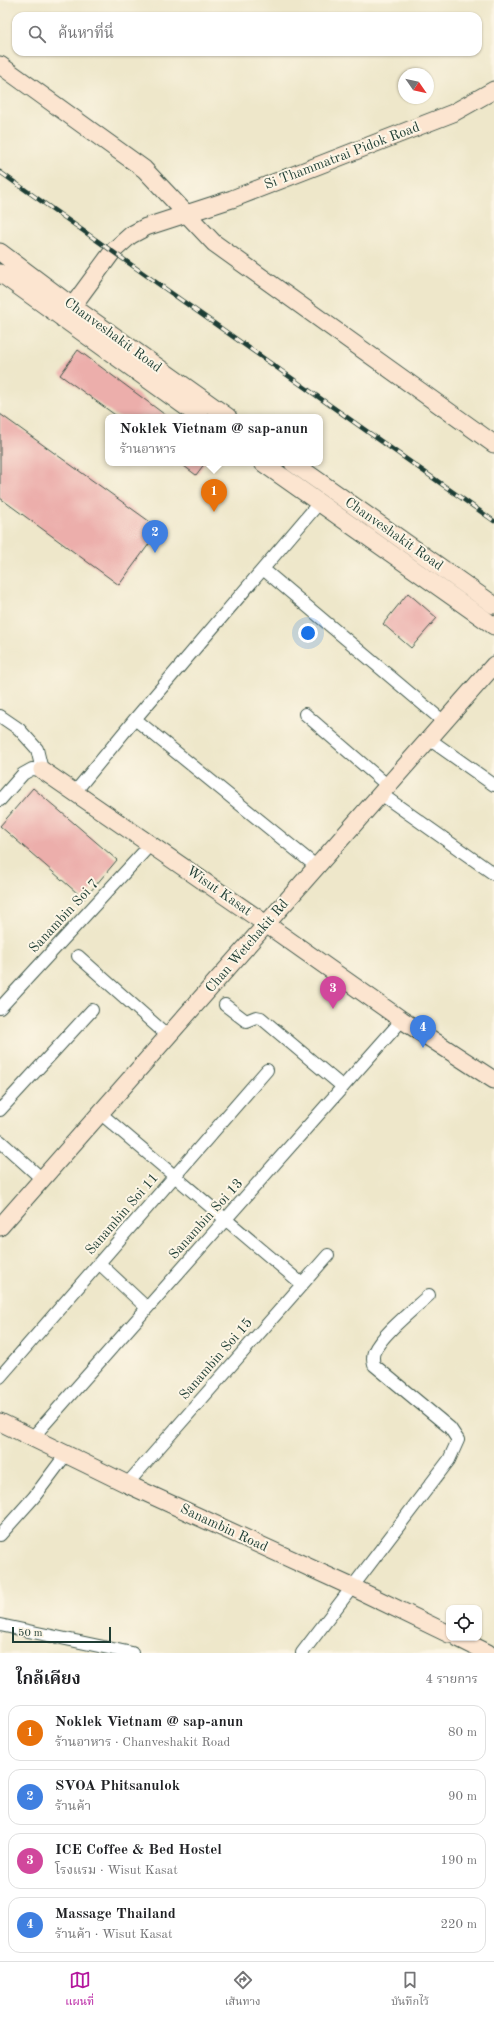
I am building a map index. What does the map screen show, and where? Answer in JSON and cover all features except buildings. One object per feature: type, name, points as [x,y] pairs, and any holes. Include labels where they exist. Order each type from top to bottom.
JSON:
[{"type":"street","points":[[0,65],[144,170],[214,243],[494,444]]},
{"type":"street","name":"Si Thammatrai Pidok Road","points":[[68,313],[113,251],[131,235],[146,227],[232,198],[453,113],[494,90]]},
{"type":"street","name":"Chanveshakit Road","points":[[0,252],[68,313],[223,414]]},
{"type":"street","points":[[0,273],[68,313],[196,414]]},
{"type":"street","points":[[268,466],[494,626]]},
{"type":"street","name":"Chanveshakit Road","points":[[297,466],[494,605]]},
{"type":"street","points":[[75,792],[135,719],[320,503]]},
{"type":"street","points":[[263,569],[444,722]]},
{"type":"street","name":"Chan Wetchakit Rd","points":[[0,1227],[494,665]]},
{"type":"street","points":[[305,714],[384,790],[494,874]]},
{"type":"street","points":[[0,716],[19,729],[37,749],[42,770],[32,769],[23,774],[0,800]]},
{"type":"street","points":[[135,719],[317,867]]},
{"type":"street","points":[[429,739],[494,785]]},
{"type":"street","name":"Wisut Kasat","points":[[42,770],[151,844],[402,1020],[494,1080]]},
{"type":"street","name":"Sanambin Soi 7","points":[[0,1008],[151,844]]},
{"type":"street","points":[[78,956],[168,1036]]},
{"type":"street","points":[[225,1005],[246,1021],[256,1017],[261,1018],[343,1087]]},
{"type":"street","points":[[0,1110],[92,1010]]},
{"type":"street","name":"Sanambin Soi 13","points":[[33,1437],[402,1020]]},
{"type":"street","name":"Sanambin Soi 11","points":[[0,1377],[267,1070]]},
{"type":"street","points":[[100,1113],[302,1284]]},
{"type":"street","points":[[0,1141],[42,1179]]},
{"type":"street","name":"Sanambin Soi 15","points":[[127,1484],[328,1255]]},
{"type":"street","points":[[99,1263],[147,1308]]},
{"type":"street","points":[[302,1653],[449,1460],[458,1440],[450,1428],[374,1365],[372,1358],[374,1352],[382,1341],[429,1295]]},
{"type":"street","name":"Sanambin Road","points":[[0,1422],[67,1453],[127,1484],[352,1587],[446,1633]]},
{"type":"street","points":[[0,1535],[34,1497],[67,1453]]},
{"type":"street","points":[[0,1625],[132,1653]]},
{"type":"street","points":[[464,1641],[488,1653]]},
{"type":"railway","points":[[0,172],[494,521]]},
{"type":"place","name":"Noklek Vietnam @ sap-anun","points":[[214,512]]},
{"type":"place","name":"SVOA Phitsanulok","points":[[155,553]]},
{"type":"place","name":"ICE Coffee & Bed Hostel","points":[[333,1009]]},
{"type":"place","name":"Massage Thailand","points":[[423,1048]]}]
